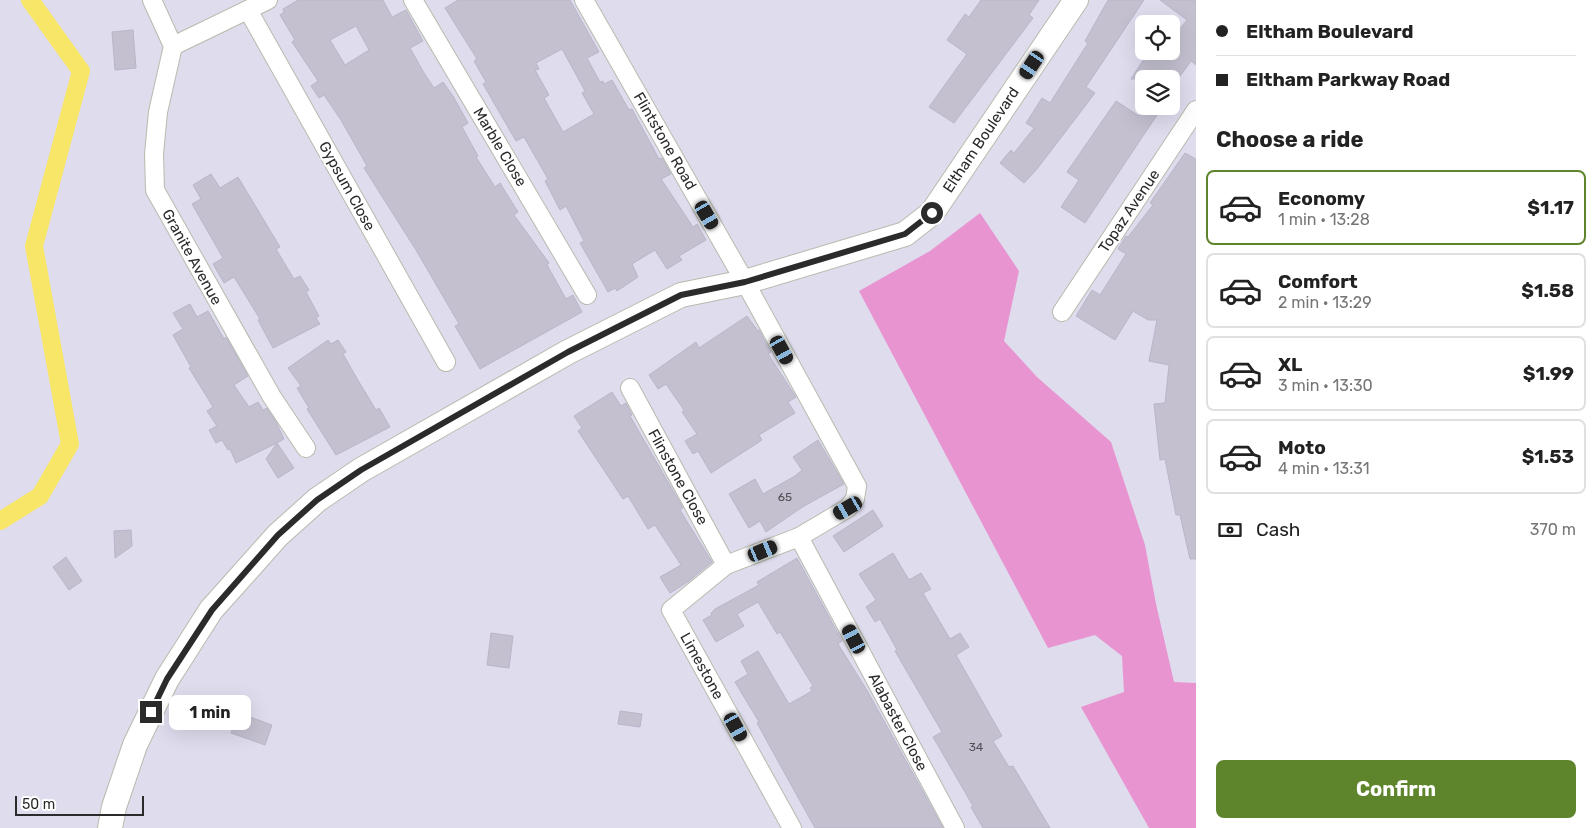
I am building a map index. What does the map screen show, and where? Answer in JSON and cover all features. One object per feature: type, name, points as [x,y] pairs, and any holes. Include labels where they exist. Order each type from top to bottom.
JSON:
[{"type":"street","points":[[152,0],[174,46],[268,0]]},
{"type":"street","name":"Marble Close","points":[[414,0],[587,295]]},
{"type":"street","name":"Flintstone Road","points":[[584,0],[745,282],[857,486],[855,499],[848,508],[799,536]]},
{"type":"street","name":"Eltham Boulevard","points":[[110,828],[114,807],[135,745],[167,679],[212,610],[278,535],[317,500],[361,470],[610,331],[681,295],[745,282],[905,234],[932,213],[1076,0]]},
{"type":"street","name":"Gypsum Close","points":[[248,10],[446,362]]},
{"type":"street","name":"Granite Avenue","points":[[174,46],[158,112],[154,154],[155,190],[272,397],[306,448]]},
{"type":"street","name":"Topaz Avenue","points":[[1062,312],[1196,110]]},
{"type":"street","name":"Flinstone Close","points":[[630,388],[726,565]]},
{"type":"street","points":[[726,565],[799,536]]},
{"type":"street","name":"Alabaster Close","points":[[799,536],[955,828]]},
{"type":"street","name":"Limestone","points":[[726,565],[671,610],[792,828]]},
{"type":"shaded area","points":[[980,213],[1019,271],[1004,341],[1037,377],[1111,442],[1145,545],[1174,682],[1196,683],[1196,828],[1149,828],[1081,707],[1124,692],[1122,656],[1095,635],[1048,648],[859,291],[930,251]]},
{"type":"building","points":[[298,0],[383,0],[392,17],[406,10],[423,41],[410,48],[424,73],[434,88],[443,82],[453,96],[468,123],[462,127],[478,156],[476,157],[495,187],[500,183],[518,212],[514,215],[549,263],[547,265],[566,299],[573,295],[582,312],[480,369],[455,326],[459,324],[416,250],[364,168],[367,166],[341,120],[324,95],[319,98],[311,86],[318,81],[292,42],[295,40],[280,15],[284,12],[283,9]],"holes":[[[356,26],[369,50],[345,65],[330,40]]]},
{"type":"building","points":[[458,0],[570,0],[599,52],[587,58],[600,82],[603,81],[604,84],[612,80],[629,110],[632,109],[659,159],[662,158],[671,174],[661,179],[693,227],[697,224],[706,240],[679,256],[682,260],[667,269],[655,250],[632,264],[638,277],[617,291],[615,288],[608,292],[580,243],[584,241],[566,206],[560,210],[545,181],[548,179],[524,137],[516,141],[483,84],[486,82],[474,61],[477,59],[445,8]],"holes":[[[562,49],[585,91],[582,93],[594,114],[563,132],[544,98],[549,95],[535,70],[539,69],[536,63]]]},
{"type":"building","points":[[981,0],[1039,0],[1029,15],[1033,18],[954,123],[929,107],[967,54],[947,40],[965,14],[969,17]]},
{"type":"building","points":[[1108,0],[1144,0],[1086,87],[1095,93],[1037,169],[1024,183],[1000,163],[1011,150],[1014,153],[1034,128],[1026,123],[1042,98],[1050,103],[1088,43],[1085,41]]},
{"type":"building","points":[[1160,0],[1196,0],[1196,65],[1191,61],[1180,76],[1180,70],[1137,70],[1143,60],[1180,60],[1180,29],[1187,20]]},
{"type":"building","points":[[133,30],[136,68],[115,70],[112,32]]},
{"type":"building","points":[[1116,101],[1135,115],[1157,115],[1085,223],[1061,207],[1079,180],[1067,172]]},
{"type":"building","points":[[1185,153],[1196,159],[1196,559],[1190,559],[1180,515],[1176,515],[1165,459],[1160,460],[1154,404],[1165,403],[1169,365],[1149,361],[1157,320],[1148,320],[1133,311],[1115,340],[1076,316],[1092,290],[1100,295],[1126,254],[1118,249],[1126,236],[1128,237],[1153,205],[1150,203]]},
{"type":"building","points":[[211,174],[220,188],[238,177],[280,247],[276,249],[294,279],[300,276],[309,290],[306,292],[319,316],[316,318],[320,324],[273,348],[258,320],[260,319],[234,277],[224,283],[213,264],[223,258],[192,204],[201,199],[193,185]]},
{"type":"building","points":[[190,304],[197,317],[208,311],[224,339],[226,337],[248,376],[234,385],[249,407],[258,402],[263,410],[267,408],[284,439],[236,463],[230,449],[228,450],[222,440],[216,443],[209,430],[217,426],[207,411],[213,407],[189,368],[191,367],[173,335],[183,329],[173,313]]},
{"type":"building","points":[[747,316],[759,330],[771,352],[768,354],[796,397],[788,402],[795,413],[759,435],[762,440],[711,473],[698,451],[693,454],[685,441],[697,434],[682,412],[684,410],[666,384],[658,389],[649,375],[696,342],[699,348]]},
{"type":"building","points":[[328,340],[331,344],[338,340],[346,352],[343,354],[359,382],[376,410],[379,408],[390,427],[336,455],[307,409],[309,408],[297,388],[301,386],[288,368]]},
{"type":"building","points":[[612,392],[621,406],[626,403],[632,415],[630,416],[683,508],[680,510],[712,562],[689,581],[670,593],[660,577],[681,565],[655,525],[648,529],[628,496],[623,499],[578,431],[582,428],[574,416]]},
{"type":"building","points":[[818,440],[844,484],[804,506],[766,532],[760,521],[749,528],[729,494],[755,479],[763,494],[795,476],[802,470],[793,457]]},
{"type":"building","points":[[277,443],[294,468],[278,478],[266,459]]},
{"type":"building","points":[[873,510],[883,526],[844,552],[833,536]]},
{"type":"building","points":[[131,530],[132,546],[115,558],[114,531]]},
{"type":"building","points":[[893,553],[909,580],[921,573],[931,589],[923,593],[950,639],[960,633],[969,647],[956,655],[1002,736],[993,741],[1009,767],[1013,766],[1050,828],[983,828],[971,807],[973,806],[933,737],[942,732],[895,651],[897,650],[880,619],[875,622],[866,607],[876,600],[859,574]]},
{"type":"building","points":[[66,557],[82,581],[69,590],[53,567]]},
{"type":"building","points":[[797,558],[842,641],[838,644],[868,692],[943,828],[815,828],[757,723],[759,722],[735,682],[748,674],[741,661],[758,651],[789,704],[812,691],[810,688],[813,686],[780,632],[777,634],[758,602],[737,614],[744,626],[716,642],[703,620],[712,615],[711,613],[715,609],[759,585],[757,582]]},
{"type":"building","points":[[491,633],[513,636],[509,668],[487,665]]},
{"type":"building","points":[[620,711],[642,714],[640,727],[618,724]]},
{"type":"building","points":[[239,713],[272,725],[265,745],[231,733]]},
{"type":"waterway","points":[[0,521],[40,496],[70,444],[34,246],[81,71],[30,0]]},
{"type":"route","points":[[151,712],[167,679],[212,610],[278,535],[317,500],[361,470],[568,352],[681,295],[745,282],[905,234],[932,213]]}]
